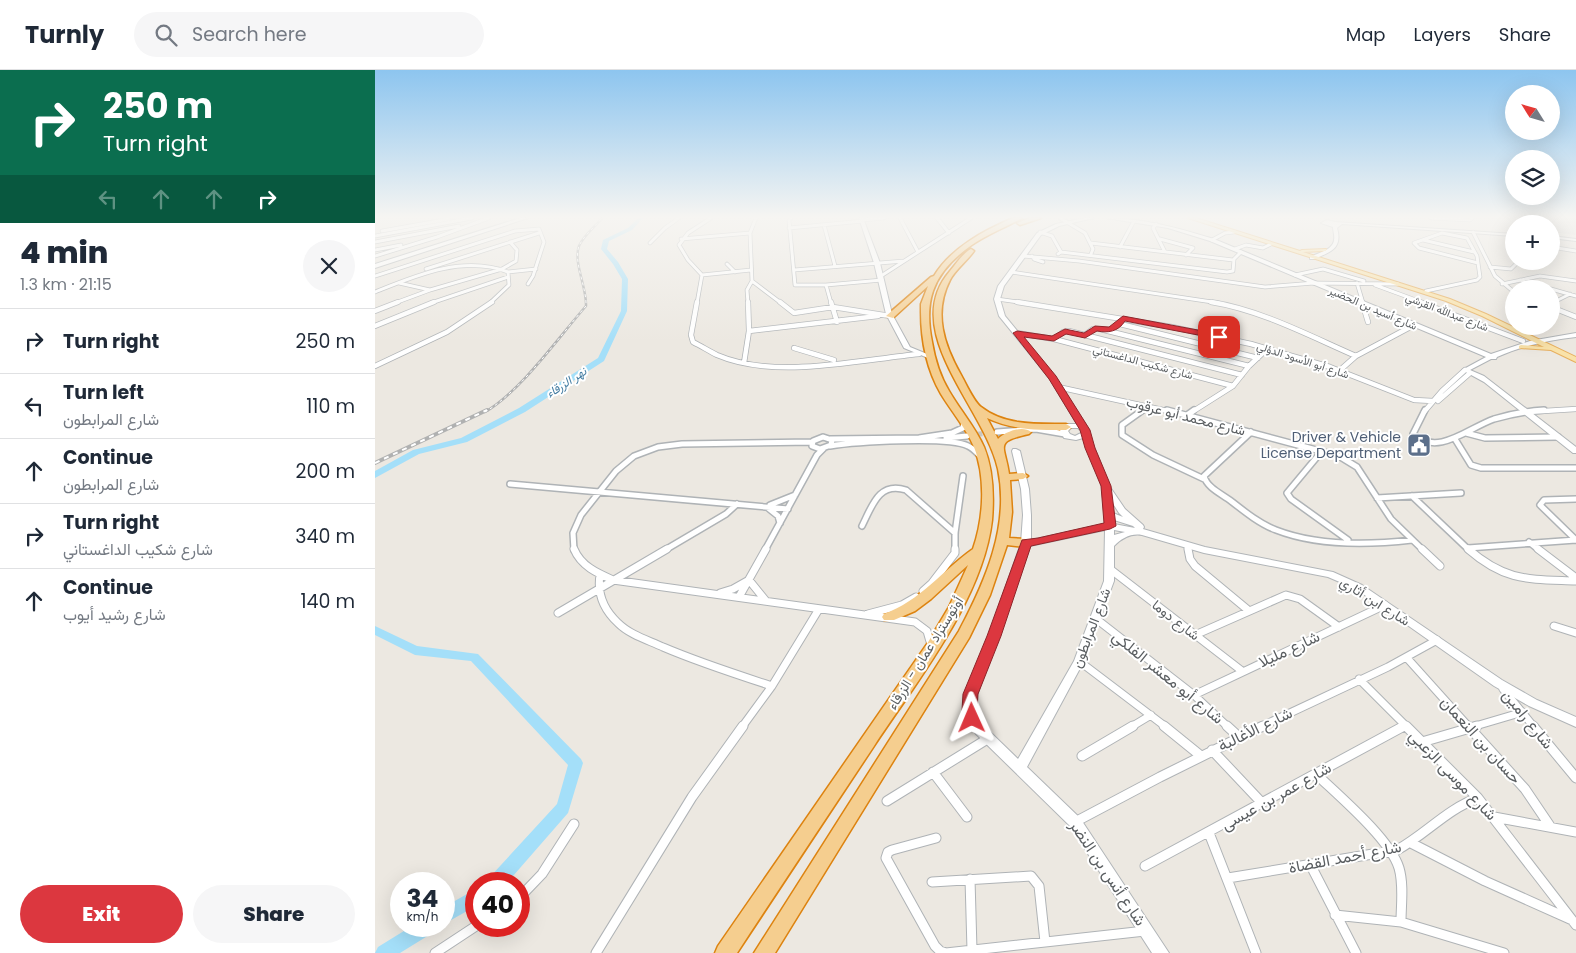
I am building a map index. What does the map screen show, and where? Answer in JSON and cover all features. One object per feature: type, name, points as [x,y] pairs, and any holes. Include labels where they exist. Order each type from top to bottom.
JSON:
[{"type":"highway","name":"أوتوستراد عمان - الزرقاء","points":[[764,953],[964,634],[985,593],[1003,540],[1007,506],[1005,477],[998,451],[937,324],[943,296],[943,284],[951,259]]},
{"type":"highway","name":"أوتوستراد عمان - الزرقاء","points":[[725,953],[932,648],[964,591],[979,550],[987,508],[983,459],[978,442],[942,386],[926,353],[925,310],[929,292],[965,259]]},
{"type":"highway","points":[[890,316],[926,283],[947,275]]},
{"type":"highway","points":[[888,307],[900,308]]},
{"type":"highway","points":[[976,407],[995,420],[1011,425],[1068,431]]},
{"type":"highway","points":[[998,451],[1002,440],[1017,432],[1068,431]]},
{"type":"highway","points":[[1005,477],[1023,476]]},
{"type":"highway","points":[[1003,540],[1026,543]]},
{"type":"highway","points":[[889,617],[907,611],[922,602],[957,567],[979,550]]},
{"type":"main road","points":[[1322,259],[1424,291],[1505,325]]},
{"type":"main road","points":[[1325,260],[1476,309],[1576,359]]},
{"type":"main road","points":[[1517,335],[1521,344],[1558,352],[1576,359]]},
{"type":"main road","points":[[1526,335],[1558,352]]},
{"type":"street","points":[[375,266],[396,259]]},
{"type":"street","points":[[375,276],[426,259]]},
{"type":"street","points":[[414,277],[420,271],[457,259]]},
{"type":"street","points":[[375,311],[430,290],[502,269],[516,259]]},
{"type":"street","points":[[527,284],[536,269],[539,259]]},
{"type":"street","points":[[688,259],[702,275]]},
{"type":"street","points":[[744,363],[749,331],[747,290],[752,281],[751,259]]},
{"type":"street","points":[[793,259],[795,285],[826,285],[881,278],[907,259]]},
{"type":"street","points":[[833,259],[835,266]]},
{"type":"street","points":[[876,259],[890,316],[907,348],[926,353]]},
{"type":"street","points":[[997,299],[1001,286],[1021,259]]},
{"type":"street","points":[[1035,259],[1043,262]]},
{"type":"street","points":[[1056,259],[1265,287],[1314,283],[1398,284]]},
{"type":"street","points":[[1130,259],[1227,272],[1233,271],[1233,260],[1226,259]]},
{"type":"street","name":"شارع أسيد بن الحضير","points":[[1259,259],[1492,357]]},
{"type":"street","points":[[1465,259],[1478,263]]},
{"type":"street","points":[[1424,291],[1477,280],[1480,276],[1477,259]]},
{"type":"street","points":[[1486,259],[1495,276],[1505,286]]},
{"type":"street","points":[[794,270],[904,261]]},
{"type":"street","points":[[375,292],[414,277],[446,268],[482,264],[508,272],[536,269]]},
{"type":"street","points":[[727,264],[735,272]]},
{"type":"street","points":[[1490,267],[1505,268]]},
{"type":"street","points":[[1295,275],[1323,269],[1371,283]]},
{"type":"street","points":[[702,275],[751,270]]},
{"type":"street","points":[[375,366],[463,322],[497,300],[509,285],[508,272]]},
{"type":"street","points":[[1011,272],[1223,304],[1271,320],[1356,356]]},
{"type":"street","points":[[702,275],[691,335],[693,342],[716,356],[744,363],[784,366],[926,353]]},
{"type":"street","points":[[1520,280],[1540,276],[1576,281]]},
{"type":"street","points":[[375,326],[445,298],[508,277]]},
{"type":"street","points":[[752,281],[794,313],[802,314],[833,307],[890,316]]},
{"type":"street","points":[[399,283],[430,290]]},
{"type":"street","points":[[1357,283],[1367,322]]},
{"type":"street","name":"شارع عبدالله القرشي","points":[[1371,283],[1488,328],[1521,344]]},
{"type":"street","points":[[826,285],[837,322]]},
{"type":"street","points":[[1560,291],[1576,296]]},
{"type":"street","points":[[1560,300],[1570,294]]},
{"type":"street","name":"شارع أبو الأسود الدؤلي","points":[[997,299],[1172,326],[1268,348],[1339,371],[1399,394]]},
{"type":"street","name":"شارع المرابطون","points":[[997,299],[1002,316],[1059,387],[1084,431],[1106,486],[1110,526],[1109,581],[1079,661],[1020,767]]},
{"type":"street","points":[[1560,310],[1576,316]]},
{"type":"street","points":[[749,331],[837,322],[882,315]]},
{"type":"street","points":[[1107,331],[1120,324],[1123,318]]},
{"type":"street","points":[[1120,324],[1258,358]]},
{"type":"street","points":[[1339,371],[1356,356],[1414,325]]},
{"type":"street","points":[[1164,335],[1172,326]]},
{"type":"street","points":[[1085,336],[1095,328],[1249,366]]},
{"type":"street","name":"شارع شكيب الداغستاني","points":[[1054,339],[1065,331],[1242,375]]},
{"type":"street","name":"شارع شكيب الداغستاني","points":[[1017,333],[1054,339],[1233,386]]},
{"type":"street","points":[[1576,335],[1521,344],[1492,357],[1470,371],[1433,401],[1417,422],[1413,434],[1416,438],[1429,444],[1455,439],[1498,418],[1524,412],[1576,409]]},
{"type":"street","points":[[794,348],[839,362]]},
{"type":"street","points":[[1187,415],[1233,386],[1249,366],[1268,348]]},
{"type":"street","points":[[1470,371],[1485,380],[1576,451]]},
{"type":"street","points":[[1413,402],[1428,406],[1433,405],[1470,371]]},
{"type":"street","name":"شارع محمد أبو عرقوب","points":[[1059,387],[1187,415],[1339,456],[1357,467],[1391,519],[1440,566]]},
{"type":"street","points":[[1399,394],[1419,402],[1433,401]]},
{"type":"street","points":[[1399,394],[1421,408],[1423,413]]},
{"type":"street","points":[[1149,406],[1122,426],[1122,435],[1153,455],[1204,478],[1207,484],[1271,528],[1298,536],[1350,542],[1412,540]]},
{"type":"street","points":[[1068,431],[1075,415]]},
{"type":"street","points":[[841,441],[947,435],[963,428],[964,418]]},
{"type":"street","points":[[1068,431],[1084,431]]},
{"type":"street","points":[[1068,431],[1090,448]]},
{"type":"street","points":[[997,432],[1084,431]]},
{"type":"street","points":[[1204,478],[1205,474],[1251,432]]},
{"type":"street","points":[[1467,433],[1485,438],[1558,437]]},
{"type":"street","points":[[932,648],[929,635],[924,627],[915,622],[613,580],[600,575],[580,561],[573,542],[575,524],[597,492],[625,462],[643,452],[665,445],[675,443],[813,445],[827,447],[841,441],[853,440],[925,440],[967,436]]},
{"type":"street","points":[[813,445],[819,438],[841,441],[951,441],[969,446],[983,459]]},
{"type":"street","points":[[739,597],[817,456],[833,442],[830,439]]},
{"type":"street","points":[[1455,439],[1471,465],[1481,468],[1576,468]]},
{"type":"street","points":[[813,445],[817,456]]},
{"type":"street","name":"شارع أنس بن النضر","points":[[1016,451],[1023,476],[1027,515],[1026,543],[994,636],[971,694],[970,710],[972,718],[989,738],[1075,822],[1161,953]]},
{"type":"street","points":[[1322,451],[1287,493],[1291,499],[1350,542]]},
{"type":"street","points":[[865,615],[907,602],[931,584],[955,553],[955,533],[963,476]]},
{"type":"street","points":[[510,484],[787,509]]},
{"type":"street","points":[[1106,486],[1122,510],[1145,531]]},
{"type":"street","points":[[862,526],[880,492],[896,487],[906,490],[955,533]]},
{"type":"street","points":[[1377,498],[1461,494]]},
{"type":"street","points":[[764,507],[795,495]]},
{"type":"street","points":[[1413,496],[1468,548],[1496,569],[1514,577],[1576,579]]},
{"type":"street","points":[[1576,499],[1544,500],[1540,505],[1576,540]]},
{"type":"street","points":[[558,613],[725,514],[737,504]]},
{"type":"street","points":[[764,507],[775,513],[780,523]]},
{"type":"street","name":"شارع ابن أثاري","points":[[1109,514],[1145,531],[1188,547],[1330,574],[1359,587],[1499,683],[1533,702],[1576,722]]},
{"type":"street","points":[[1026,543],[1110,526]]},
{"type":"street","name":"شارع ابن أثاري","points":[[1110,526],[1145,531]]},
{"type":"street","points":[[1110,545],[1119,536],[1145,531]]},
{"type":"street","points":[[1468,548],[1576,540]]},
{"type":"street","points":[[1529,542],[1576,579]]},
{"type":"street","points":[[1188,547],[1190,559],[1195,566],[1247,610]]},
{"type":"street","name":"شارع دوما","points":[[1110,569],[1242,671]]},
{"type":"street","points":[[600,575],[598,590],[607,610],[615,619],[637,635],[700,662],[772,686]]},
{"type":"street","points":[[715,594],[733,589],[749,580]]},
{"type":"street","points":[[749,580],[766,601]]},
{"type":"street","points":[[1195,635],[1283,595],[1291,595],[1300,599],[1339,626]]},
{"type":"street","name":"شارع مليلا","points":[[1194,695],[1385,605]]},
{"type":"street","points":[[596,953],[692,797],[772,686],[819,609]]},
{"type":"street","name":"شارع أبو معشر الفلكي","points":[[1095,618],[1194,695],[1239,737]]},
{"type":"street","points":[[1554,626],[1576,633]]},
{"type":"street","name":"شارع الأغالبة","points":[[1075,822],[1136,788],[1359,679],[1407,658],[1437,640]]},
{"type":"street","name":"حسان بن النعمان","points":[[1407,658],[1525,789],[1550,826]]},
{"type":"street","points":[[1079,661],[1151,715],[1201,756]]},
{"type":"street","name":"شارع موسى الزعبي","points":[[1359,679],[1478,798],[1575,923]]},
{"type":"street","name":"شارع رامين","points":[[1499,683],[1576,778]]},
{"type":"street","points":[[1422,742],[1523,712]]},
{"type":"street","points":[[1082,756],[1151,715]]},
{"type":"street","name":"شارع عمر بن عيسى","points":[[1145,866],[1209,833],[1405,725]]},
{"type":"street","points":[[887,802],[989,738]]},
{"type":"street","points":[[1212,750],[1262,803]]},
{"type":"street","points":[[933,772],[967,817]]},
{"type":"street","points":[[1316,774],[1391,851],[1399,868],[1402,893],[1401,922]]},
{"type":"street","name":"شارع أحمد القضاة","points":[[1228,878],[1391,851],[1411,843],[1465,801],[1478,798]]},
{"type":"street","points":[[1494,817],[1576,832]]},
{"type":"street","points":[[530,887],[542,874],[574,824]]},
{"type":"street","points":[[1209,833],[1256,953]]},
{"type":"street","points":[[936,838],[892,850],[887,854],[886,858],[937,949],[946,953],[1147,931]]},
{"type":"street","points":[[1411,843],[1485,881],[1575,923]]},
{"type":"street","points":[[1310,864],[1355,953]]},
{"type":"street","points":[[933,882],[1027,875],[1034,878],[1039,886],[1045,942]]},
{"type":"street","points":[[970,879],[972,950]]},
{"type":"street","points":[[1335,915],[1401,922],[1504,953]]},
{"type":"street","points":[[435,953],[465,933]]},
{"type":"waterway","name":"نهر الزرقاء","points":[[375,475],[416,452],[464,440],[522,410],[601,359],[624,311],[625,279],[613,259]]},
{"type":"waterway","name":"نهر الزرقاء","points":[[375,630],[415,650],[474,657],[576,763],[563,808],[506,872]]},
{"type":"waterway","name":"نهر الزرقاء","points":[[455,909],[465,904]]},
{"type":"waterway","name":"نهر الزرقاء","points":[[384,953],[410,937]]},
{"type":"tunnel","points":[[970,435],[990,433]]},
{"type":"railway","points":[[485,412],[499,403],[525,378],[586,306],[578,259]]},
{"type":"railway","points":[[375,463],[487,410]]},
{"type":"place","name":"Driver & Vehicle License Department","points":[[1419,445]]},
{"type":"route","points":[[972,718],[970,710],[971,694],[994,636],[1026,543],[1110,526],[1106,486],[1090,448],[1086,432],[1053,378],[1017,333],[1054,339],[1065,331],[1085,336],[1095,328],[1107,331],[1120,324],[1123,318],[1172,326],[1219,337]]}]
